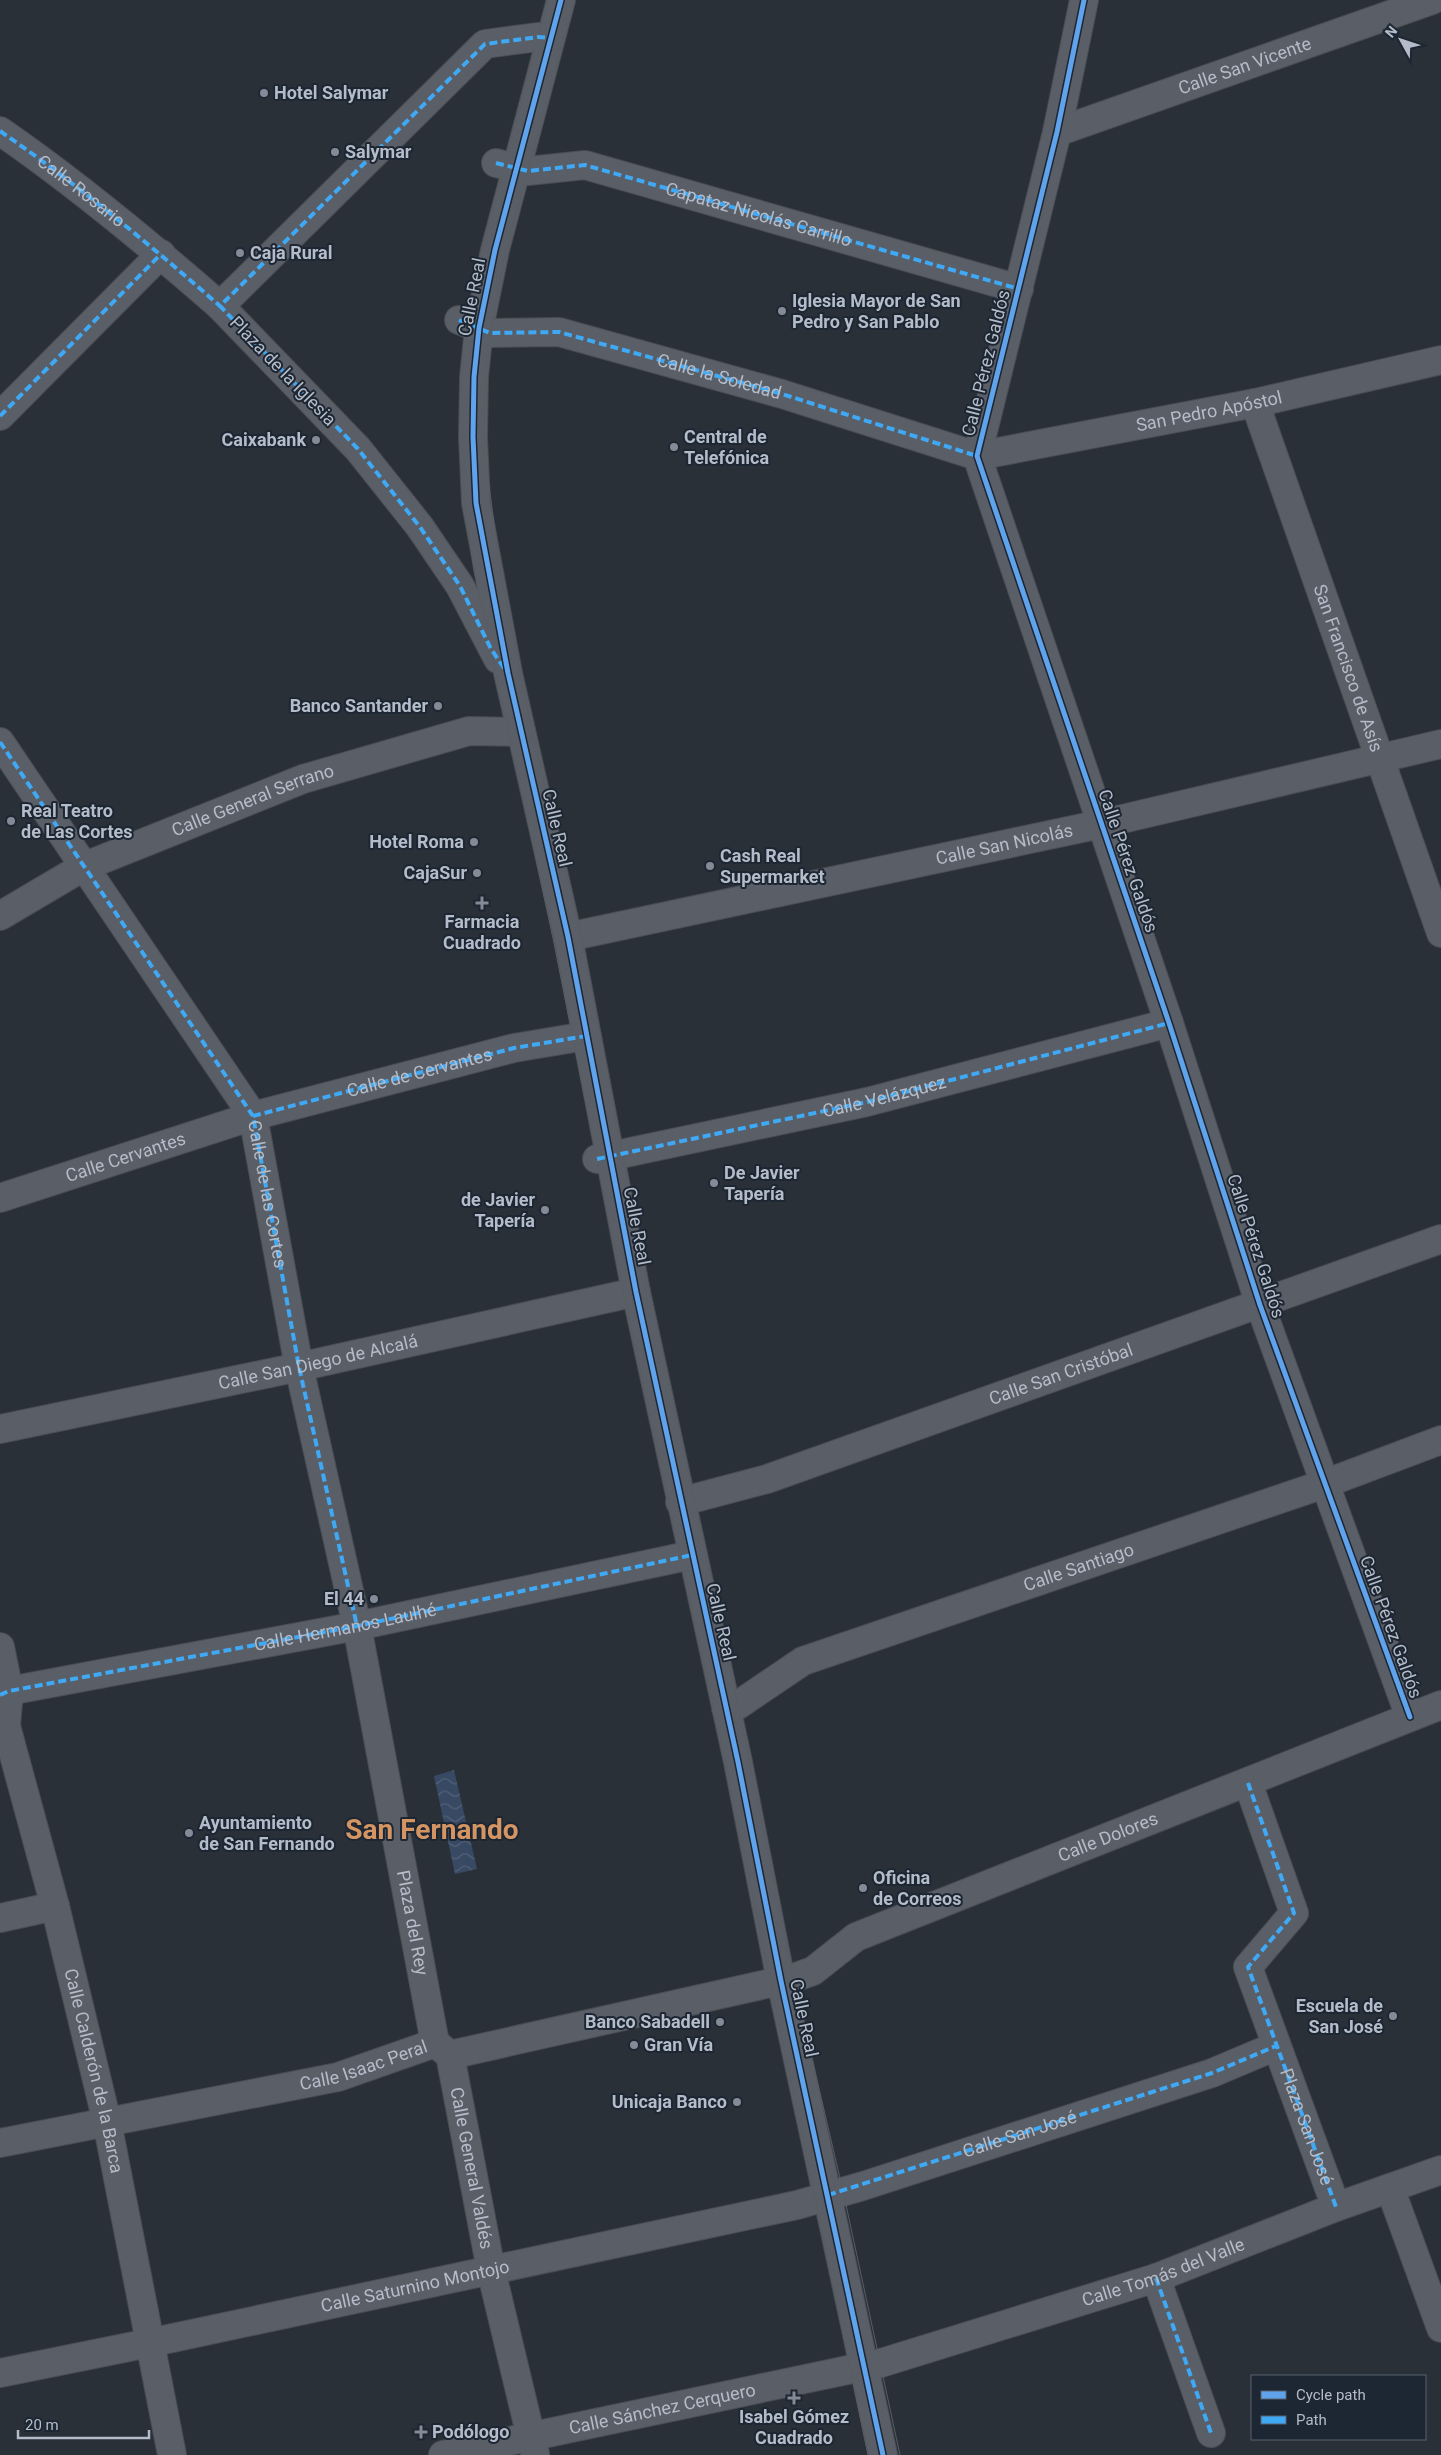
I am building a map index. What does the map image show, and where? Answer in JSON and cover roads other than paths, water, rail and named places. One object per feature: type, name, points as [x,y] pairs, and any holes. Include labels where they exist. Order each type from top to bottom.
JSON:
[{"type":"street","name":"Calle Real","points":[[561,0],[550,38],[506,165],[495,250],[469,324],[474,377],[473,437],[476,503],[508,674],[568,937],[586,1036],[604,1158],[636,1292],[726,1708],[781,1981],[828,2195],[872,2365],[883,2455]]},
{"type":"street","name":"Calle Pérez Galdós","points":[[1084,0],[1057,132],[977,456],[1169,1022],[1260,1306],[1410,1717]]},
{"type":"street","name":"Calle San Vicente","points":[[1057,132],[1432,0]]},
{"type":"street","name":"Plaza de la Iglesia","points":[[508,674],[491,649],[460,586],[420,527],[358,449],[220,306],[485,44],[538,37],[550,38]]},
{"type":"street","name":"Calle Rosario","points":[[0,131],[60,172],[161,254],[220,306]]},
{"type":"street","name":"Capataz Nicolás Carrillo","points":[[506,165],[528,171],[585,165],[1019,289]]},
{"type":"street","points":[[0,416],[161,254]]},
{"type":"street","name":"Calle la Soledad","points":[[469,324],[490,333],[559,332],[782,394],[977,456]]},
{"type":"street","name":"San Pedro Apóstol","points":[[977,456],[1255,403],[1441,360]]},
{"type":"street","name":"San Francisco de Asís","points":[[1255,403],[1441,933]]},
{"type":"street","name":"Calle General Serrano","points":[[0,916],[83,867],[303,779],[469,731],[521,732]]},
{"type":"street","name":"Calle de las Cortes","points":[[0,742],[253,1116],[298,1367],[357,1626]]},
{"type":"street","name":"Calle San Nicolás","points":[[568,937],[1101,824],[1441,744]]},
{"type":"street","name":"Calle Velázquez","points":[[604,1158],[867,1102],[1169,1022]]},
{"type":"street","name":"Calle de Cervantes","points":[[253,1116],[514,1048],[586,1036]]},
{"type":"street","name":"Calle Cervantes","points":[[0,1198],[253,1116]]},
{"type":"street","name":"Calle San Cristóbal","points":[[680,1502],[767,1479],[1260,1306],[1441,1239]]},
{"type":"street","name":"Calle San Diego de Alcalá","points":[[0,1429],[298,1367],[636,1292]]},
{"type":"street","name":"Calle Santiago","points":[[726,1708],[738,1705],[803,1661],[1324,1484],[1441,1440]]},
{"type":"street","name":"Calle Hermanos Laulhé","points":[[4,1693],[357,1626],[692,1555]]},
{"type":"street","name":"Plaza del Rey","points":[[357,1626],[442,2049]]},
{"type":"street","name":"Calle Calderón de la Barca","points":[[0,1647],[6,1726],[55,1906],[107,2122],[172,2455]]},
{"type":"street","name":"Calle Dolores","points":[[781,1981],[813,1971],[856,1937],[1441,1705]]},
{"type":"street","name":"Plaza San José","points":[[1248,1783],[1294,1913],[1248,1967],[1336,2208]]},
{"type":"street","points":[[0,1918],[55,1906]]},
{"type":"street","name":"Calle Isaac Peral","points":[[0,2144],[338,2077],[442,2049],[781,1981]]},
{"type":"street","name":"Plaza San José","points":[[1212,2073],[1276,2046]]},
{"type":"street","name":"Calle General Valdés","points":[[442,2049],[491,2270],[533,2446]]},
{"type":"street","name":"Calle San José","points":[[828,2195],[1212,2073]]},
{"type":"street","name":"Calle Tomás del Valle","points":[[872,2365],[1156,2278],[1336,2208],[1441,2170]]},
{"type":"street","points":[[1390,2188],[1441,2328]]},
{"type":"street","name":"Calle Saturnino Montojo","points":[[0,2373],[798,2205],[828,2195]]},
{"type":"street","points":[[1156,2278],[1211,2433]]},
{"type":"street","name":"Calle Sánchez Cerquero","points":[[443,2455],[533,2446],[872,2365]]},
{"type":"water","points":[[454,1770],[477,1869],[455,1874],[434,1776]]},
{"type":"tram line","points":[[548,0],[478,264],[468,324],[461,377],[465,506],[474,570],[554,943],[624,1295],[726,1765],[868,2455]]},
{"type":"tram line","points":[[574,0],[505,254],[490,333],[485,387],[484,450],[500,570],[532,732],[581,935],[649,1289],[738,1705],[793,1978],[843,2191],[900,2455]]},
{"type":"place","name":"Hotel Salymar","points":[[264,93]]},
{"type":"place","name":"Salymar","points":[[335,152]]},
{"type":"place","name":"Caja Rural","points":[[240,253]]},
{"type":"place","name":"Iglesia Mayor de San Pedro y San Pablo","points":[[782,311]]},
{"type":"place","name":"Caixabank","points":[[316,440]]},
{"type":"place","name":"Central de Telefónica","points":[[674,447]]},
{"type":"place","name":"Banco Santander","points":[[438,706]]},
{"type":"place","name":"Real Teatro de Las Cortes","points":[[11,821]]},
{"type":"place","name":"Hotel Roma","points":[[474,842]]},
{"type":"place","name":"Cash Real Supermarket","points":[[710,866]]},
{"type":"place","name":"CajaSur","points":[[477,873]]},
{"type":"place","name":"Farmacia Cuadrado","points":[[482,903]]},
{"type":"place","name":"De Javier Tapería","points":[[714,1183]]},
{"type":"place","name":"de Javier Tapería","points":[[545,1210]]},
{"type":"place","name":"El 44","points":[[374,1599]]},
{"type":"place","name":"Ayuntamiento de San Fernando","points":[[189,1833]]},
{"type":"place","name":"Oficina de Correos","points":[[863,1888]]},
{"type":"place","name":"Escuela de San José","points":[[1393,2016]]},
{"type":"place","name":"Banco Sabadell","points":[[720,2022]]},
{"type":"place","name":"Gran Vía","points":[[634,2045]]},
{"type":"place","name":"Unicaja Banco","points":[[737,2102]]},
{"type":"place","name":"Isabel Gómez Cuadrado","points":[[794,2398]]},
{"type":"place","name":"Podólogo","points":[[421,2432]]},
{"type":"district","name":"San Fernando","points":[[432,1829]]}]
